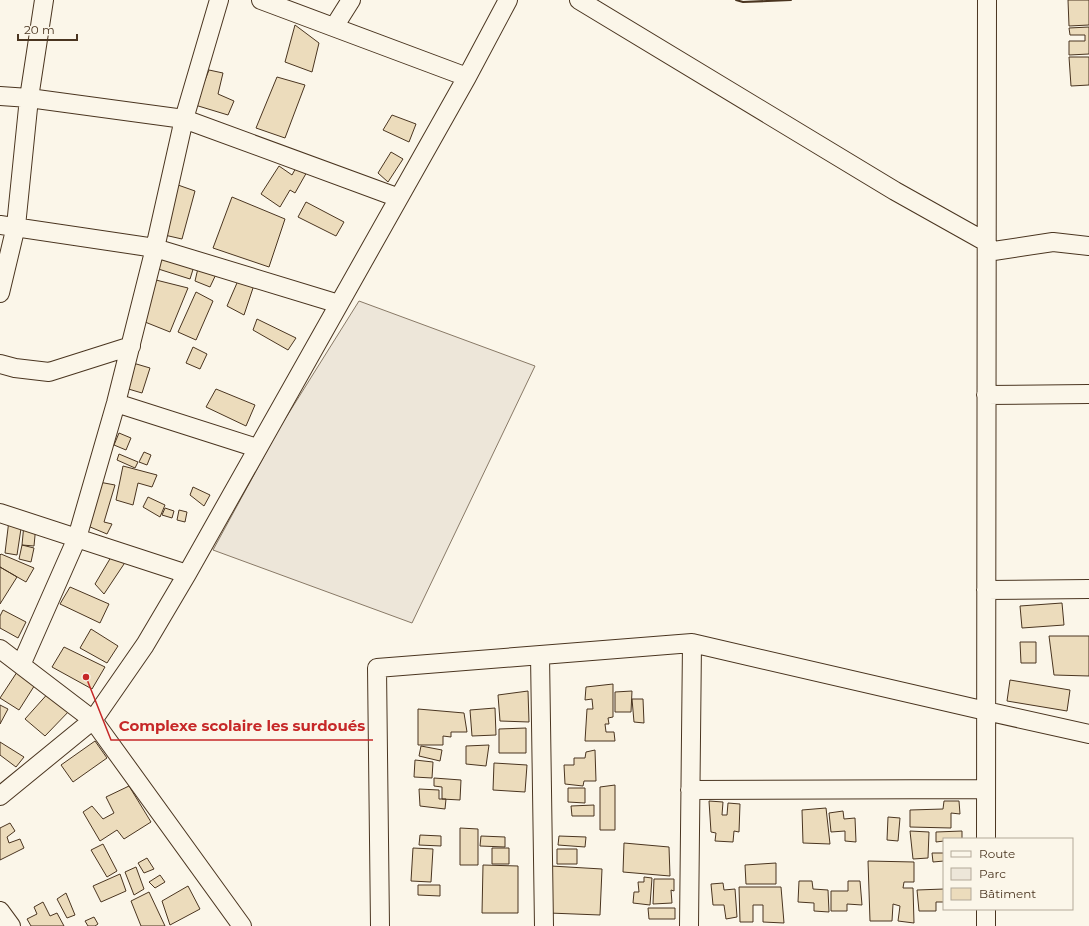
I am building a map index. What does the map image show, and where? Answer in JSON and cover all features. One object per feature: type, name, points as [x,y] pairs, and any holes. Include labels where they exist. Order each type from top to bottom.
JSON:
[{"type":"street","points":[[0,293],[8,225],[44,0]]},
{"type":"street","points":[[21,665],[77,538],[116,403],[155,248],[184,120],[219,0]]},
{"type":"street","points":[[260,0],[467,77]]},
{"type":"street","points":[[334,27],[352,0]]},
{"type":"street","points":[[0,796],[93,720],[145,645],[187,574],[399,198],[467,77],[508,0]]},
{"type":"street","points":[[579,0],[987,247],[1053,242],[1089,246]]},
{"type":"street","points":[[986,838],[987,0]]},
{"type":"street","points":[[0,96],[29,98],[184,120],[399,198]]},
{"type":"street","points":[[8,225],[155,248],[339,304]]},
{"type":"street","points":[[0,364],[15,368],[49,372],[131,346]]},
{"type":"street","points":[[986,395],[1089,394]]},
{"type":"street","points":[[116,403],[257,448]]},
{"type":"street","points":[[0,513],[187,574]]},
{"type":"street","points":[[986,590],[1089,589]]},
{"type":"street","points":[[689,926],[692,643]]},
{"type":"street","points":[[380,926],[377,668],[692,643],[1089,734]]},
{"type":"street","points":[[0,649],[93,720],[242,926]]},
{"type":"street","points":[[540,655],[544,926]]},
{"type":"street","points":[[690,790],[986,789]]},
{"type":"street","points":[[986,910],[986,926]]},
{"type":"street","points":[[0,911],[12,926]]},
{"type":"green space","points":[[359,301],[535,366],[412,623],[213,550],[280,427]]},
{"type":"building","points":[[1068,0],[1089,0],[1089,25],[1069,26]]},
{"type":"building","points":[[295,25],[319,43],[312,72],[285,62]]},
{"type":"building","points":[[1089,27],[1089,54],[1069,55],[1069,41],[1085,41],[1085,35],[1070,35],[1069,28]]},
{"type":"building","points":[[1069,57],[1089,57],[1089,85],[1071,86]]},
{"type":"building","points":[[209,70],[223,73],[218,94],[234,101],[228,115],[195,105]]},
{"type":"building","points":[[277,77],[305,85],[285,138],[256,128]]},
{"type":"building","points":[[392,115],[416,124],[409,142],[383,130]]},
{"type":"building","points":[[391,152],[403,159],[388,182],[378,173]]},
{"type":"building","points":[[298,164],[308,170],[295,193],[290,190],[280,207],[261,194],[279,166],[292,175]]},
{"type":"building","points":[[178,185],[195,191],[182,239],[160,234]]},
{"type":"building","points":[[232,197],[285,219],[269,267],[213,248]]},
{"type":"building","points":[[306,202],[344,222],[336,236],[298,217]]},
{"type":"building","points":[[156,251],[195,263],[190,279],[152,267]]},
{"type":"building","points":[[199,264],[218,270],[210,287],[195,281]]},
{"type":"building","points":[[240,276],[255,282],[244,315],[227,306]]},
{"type":"building","points":[[148,278],[188,288],[170,332],[140,320]]},
{"type":"building","points":[[196,292],[213,301],[196,340],[178,332]]},
{"type":"building","points":[[257,319],[296,338],[288,350],[253,330]]},
{"type":"building","points":[[193,347],[207,354],[200,369],[186,363]]},
{"type":"building","points":[[133,363],[150,368],[142,393],[125,388]]},
{"type":"building","points":[[216,389],[255,405],[246,426],[206,407]]},
{"type":"building","points":[[119,433],[131,438],[126,450],[114,445]]},
{"type":"building","points":[[144,452],[151,455],[147,465],[139,462]]},
{"type":"building","points":[[119,454],[138,462],[135,468],[117,460]]},
{"type":"building","points":[[123,466],[157,475],[152,487],[138,483],[133,505],[116,500]]},
{"type":"building","points":[[99,482],[115,485],[104,522],[112,524],[107,534],[83,524]]},
{"type":"building","points":[[193,487],[210,495],[204,506],[190,495]]},
{"type":"building","points":[[148,497],[165,505],[160,517],[143,507]]},
{"type":"building","points":[[165,508],[174,511],[172,518],[162,515]]},
{"type":"building","points":[[179,510],[187,512],[185,522],[177,520]]},
{"type":"building","points":[[9,520],[22,522],[17,555],[5,553]]},
{"type":"building","points":[[24,524],[36,525],[34,546],[22,545]]},
{"type":"building","points":[[22,545],[34,548],[31,562],[19,559]]},
{"type":"building","points":[[114,552],[128,558],[104,594],[95,584]]},
{"type":"building","points":[[1,554],[34,568],[26,582],[0,567]]},
{"type":"building","points":[[0,567],[17,577],[0,604]]},
{"type":"building","points":[[70,587],[109,604],[100,623],[60,604]]},
{"type":"building","points":[[1062,603],[1064,625],[1022,628],[1020,606]]},
{"type":"building","points":[[3,610],[26,622],[18,638],[0,628],[0,616]]},
{"type":"building","points":[[91,629],[118,646],[107,663],[80,648]]},
{"type":"building","points":[[1049,636],[1089,636],[1089,676],[1054,675]]},
{"type":"building","points":[[1020,642],[1036,642],[1036,663],[1021,663]]},
{"type":"building","points":[[64,647],[105,667],[92,689],[52,667]]},
{"type":"building","points":[[21,666],[38,680],[19,710],[0,698]]},
{"type":"building","points":[[1010,680],[1070,690],[1067,711],[1007,701]]},
{"type":"building","points":[[613,684],[613,717],[608,718],[609,724],[605,724],[606,732],[614,732],[615,741],[585,741],[587,709],[593,709],[592,699],[585,700],[586,687]]},
{"type":"building","points":[[51,690],[72,708],[45,736],[25,719]]},
{"type":"building","points":[[528,691],[529,722],[500,721],[498,695]]},
{"type":"building","points":[[632,691],[631,712],[615,712],[615,692]]},
{"type":"building","points":[[632,699],[643,699],[644,723],[634,722]]},
{"type":"building","points":[[0,705],[8,709],[0,724]]},
{"type":"building","points":[[495,708],[496,735],[472,736],[470,710]]},
{"type":"building","points":[[418,709],[464,713],[467,732],[451,732],[451,737],[443,736],[443,745],[418,745]]},
{"type":"building","points":[[526,728],[526,753],[499,753],[499,729]]},
{"type":"building","points":[[95,741],[107,758],[73,782],[61,765]]},
{"type":"building","points":[[0,742],[24,757],[16,767],[0,755]]},
{"type":"building","points":[[489,745],[486,766],[466,764],[466,746]]},
{"type":"building","points":[[421,746],[442,750],[440,761],[419,756]]},
{"type":"building","points":[[595,750],[596,781],[584,781],[583,786],[565,784],[564,765],[574,765],[574,758],[585,758],[586,752]]},
{"type":"building","points":[[415,760],[433,762],[432,778],[414,777]]},
{"type":"building","points":[[494,763],[527,765],[525,792],[493,790]]},
{"type":"building","points":[[434,778],[461,780],[460,800],[442,799],[442,787],[434,786]]},
{"type":"building","points":[[615,785],[615,830],[600,830],[600,787]]},
{"type":"building","points":[[129,786],[151,822],[124,839],[117,830],[100,841],[83,812],[92,806],[103,819],[114,813],[106,797]]},
{"type":"building","points":[[568,788],[585,788],[585,803],[568,802]]},
{"type":"building","points":[[419,789],[439,790],[439,799],[446,799],[445,809],[420,806]]},
{"type":"building","points":[[709,801],[723,802],[722,815],[727,815],[728,803],[740,804],[739,832],[734,831],[733,842],[715,841],[716,833],[711,832]]},
{"type":"building","points":[[944,801],[959,801],[960,814],[951,813],[951,828],[910,827],[910,810],[943,809]]},
{"type":"building","points":[[594,805],[594,816],[572,816],[571,806]]},
{"type":"building","points":[[826,808],[830,844],[803,843],[802,810]]},
{"type":"building","points":[[843,811],[844,819],[855,818],[856,842],[845,841],[845,831],[831,832],[829,813]]},
{"type":"building","points":[[888,817],[900,818],[898,841],[887,840]]},
{"type":"building","points":[[10,823],[15,831],[7,837],[9,843],[20,839],[24,848],[0,860],[0,828]]},
{"type":"building","points":[[460,828],[478,829],[478,865],[460,865]]},
{"type":"building","points":[[910,831],[929,832],[928,858],[913,859]]},
{"type":"building","points":[[962,831],[962,838],[943,838],[943,841],[936,842],[936,832]]},
{"type":"building","points":[[420,835],[441,836],[441,846],[419,845]]},
{"type":"building","points":[[481,836],[505,837],[505,847],[480,846]]},
{"type":"building","points":[[559,836],[586,837],[585,847],[558,845]]},
{"type":"building","points":[[624,843],[669,847],[670,876],[623,872]]},
{"type":"building","points":[[103,844],[117,871],[107,877],[91,850]]},
{"type":"building","points":[[413,848],[433,849],[431,882],[411,881]]},
{"type":"building","points":[[492,848],[509,848],[509,864],[492,864]]},
{"type":"building","points":[[557,849],[577,849],[577,864],[557,864]]},
{"type":"building","points":[[932,853],[943,853],[943,861],[933,862]]},
{"type":"building","points":[[147,858],[154,869],[144,873],[138,863]]},
{"type":"building","points":[[868,861],[914,862],[914,882],[904,882],[903,888],[913,888],[914,923],[898,921],[900,906],[893,904],[892,921],[870,921]]},
{"type":"building","points":[[776,863],[776,884],[746,884],[745,865]]},
{"type":"building","points":[[483,865],[518,866],[518,913],[482,913]]},
{"type":"building","points":[[551,866],[602,869],[600,915],[549,913]]},
{"type":"building","points":[[136,867],[144,889],[134,895],[125,872]]},
{"type":"building","points":[[120,874],[126,891],[101,902],[93,886]]},
{"type":"building","points":[[160,875],[165,882],[155,888],[149,882]]},
{"type":"building","points":[[644,877],[652,878],[650,905],[633,903],[634,892],[639,892],[638,882],[644,882]]},
{"type":"building","points":[[654,879],[674,879],[674,891],[671,890],[672,903],[653,904]]},
{"type":"building","points":[[799,881],[812,881],[813,889],[828,890],[829,912],[814,911],[814,903],[798,902]]},
{"type":"building","points":[[848,881],[860,881],[862,905],[847,904],[847,911],[831,911],[831,891],[848,891]]},
{"type":"building","points":[[723,883],[724,890],[735,889],[737,917],[726,919],[724,905],[713,905],[711,884]]},
{"type":"building","points":[[418,885],[440,885],[440,896],[418,895]]},
{"type":"building","points":[[188,886],[200,909],[170,925],[162,901]]},
{"type":"building","points":[[739,887],[781,887],[784,923],[763,922],[763,905],[753,905],[753,922],[740,922]]},
{"type":"building","points":[[943,889],[943,902],[936,902],[936,911],[919,911],[917,890]]},
{"type":"building","points":[[149,892],[165,926],[141,926],[131,901]]},
{"type":"building","points":[[66,893],[75,915],[67,918],[57,899]]},
{"type":"building","points":[[43,902],[50,916],[57,913],[64,926],[31,926],[27,919],[37,914],[34,907]]},
{"type":"building","points":[[648,908],[675,908],[675,919],[649,919]]},
{"type":"building","points":[[94,917],[98,924],[95,926],[88,926],[85,921]]},
{"type":"wall","points":[[736,0],[743,2],[791,0]]},
{"type":"place","name":"Complexe scolaire les surdoués","points":[[86,677]]}]
